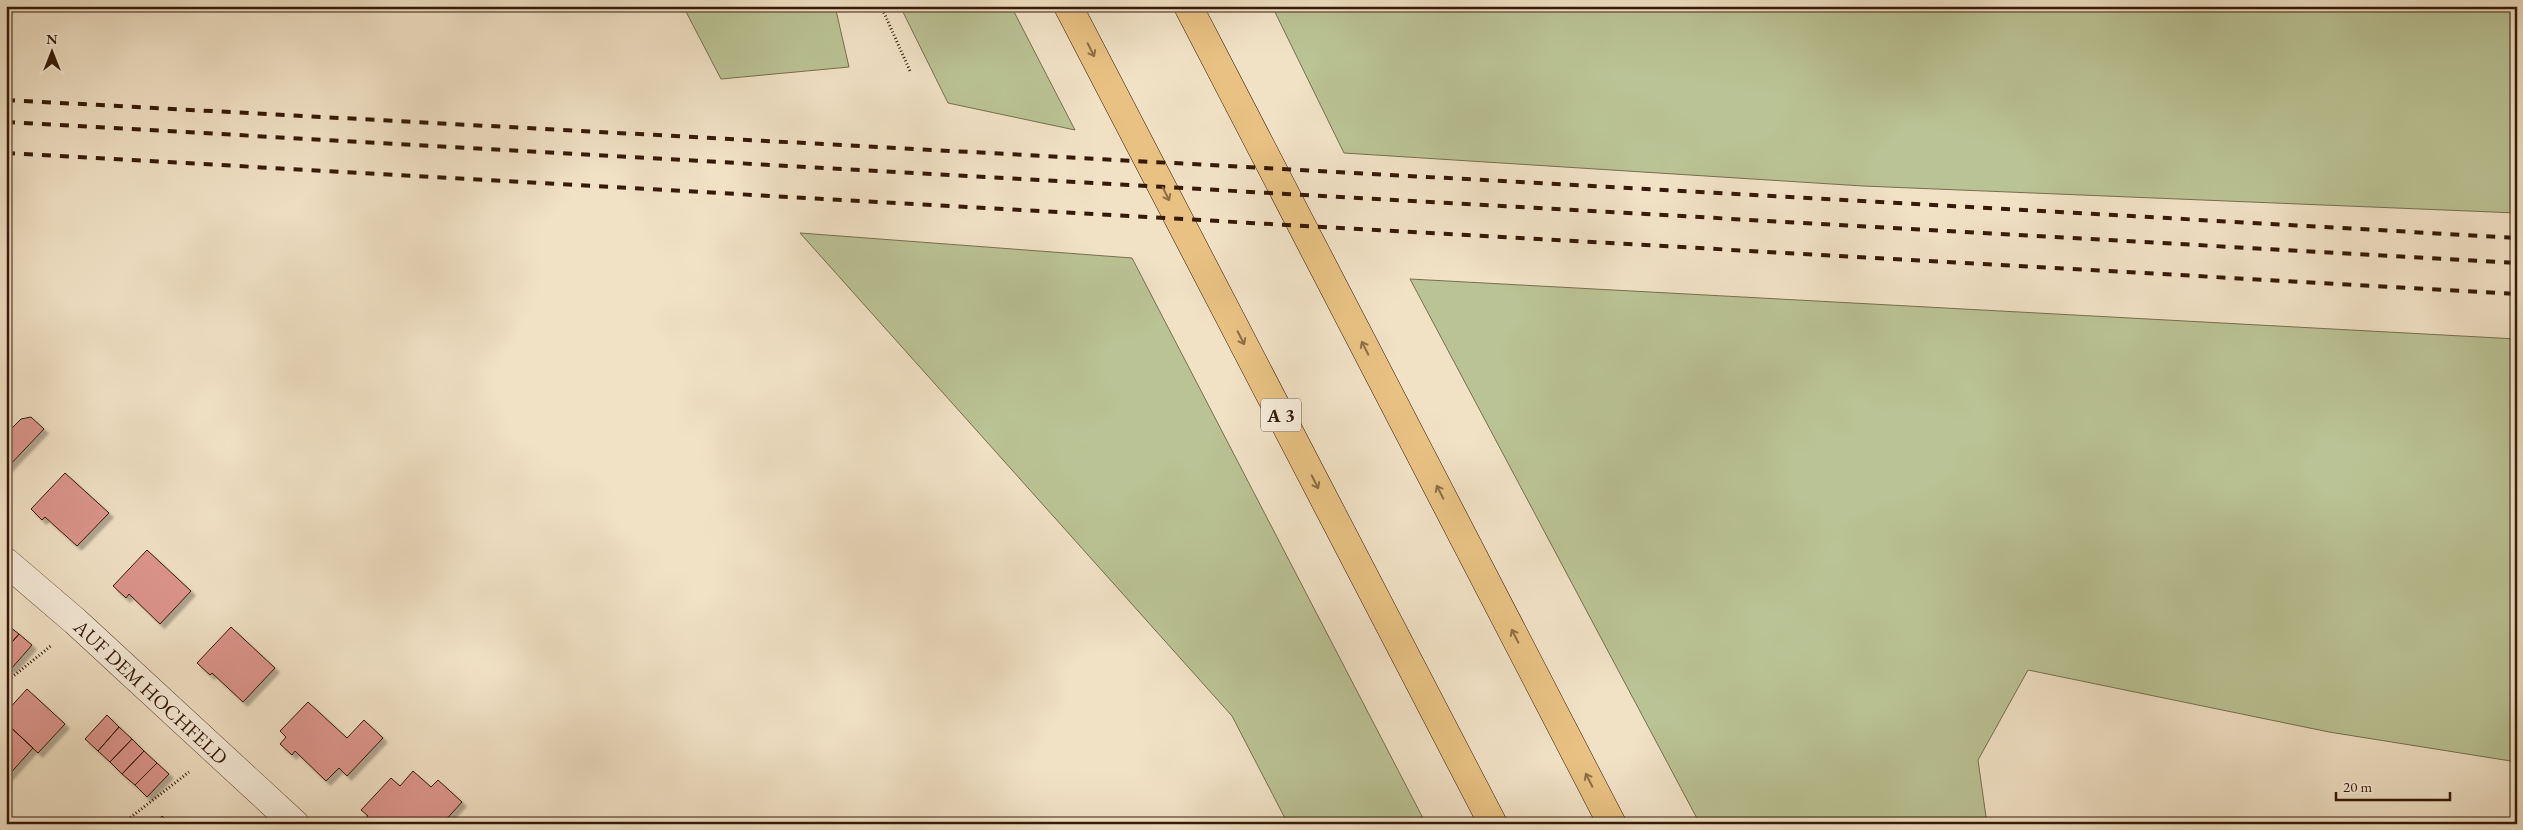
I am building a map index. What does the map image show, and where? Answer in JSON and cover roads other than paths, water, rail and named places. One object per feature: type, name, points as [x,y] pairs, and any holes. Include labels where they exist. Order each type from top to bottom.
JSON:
[{"type":"highway","name":"A 3","points":[[1068,6],[1493,824]]},
{"type":"highway","points":[[1188,6],[1612,824]]},
{"type":"street","name":"AUF DEM HOCHFELD","points":[[6,562],[75,621],[295,824]]},
{"type":"railway","points":[[6,100],[2517,238]]},
{"type":"railway","points":[[6,122],[2517,263]]},
{"type":"railway","points":[[6,153],[2517,294]]}]
